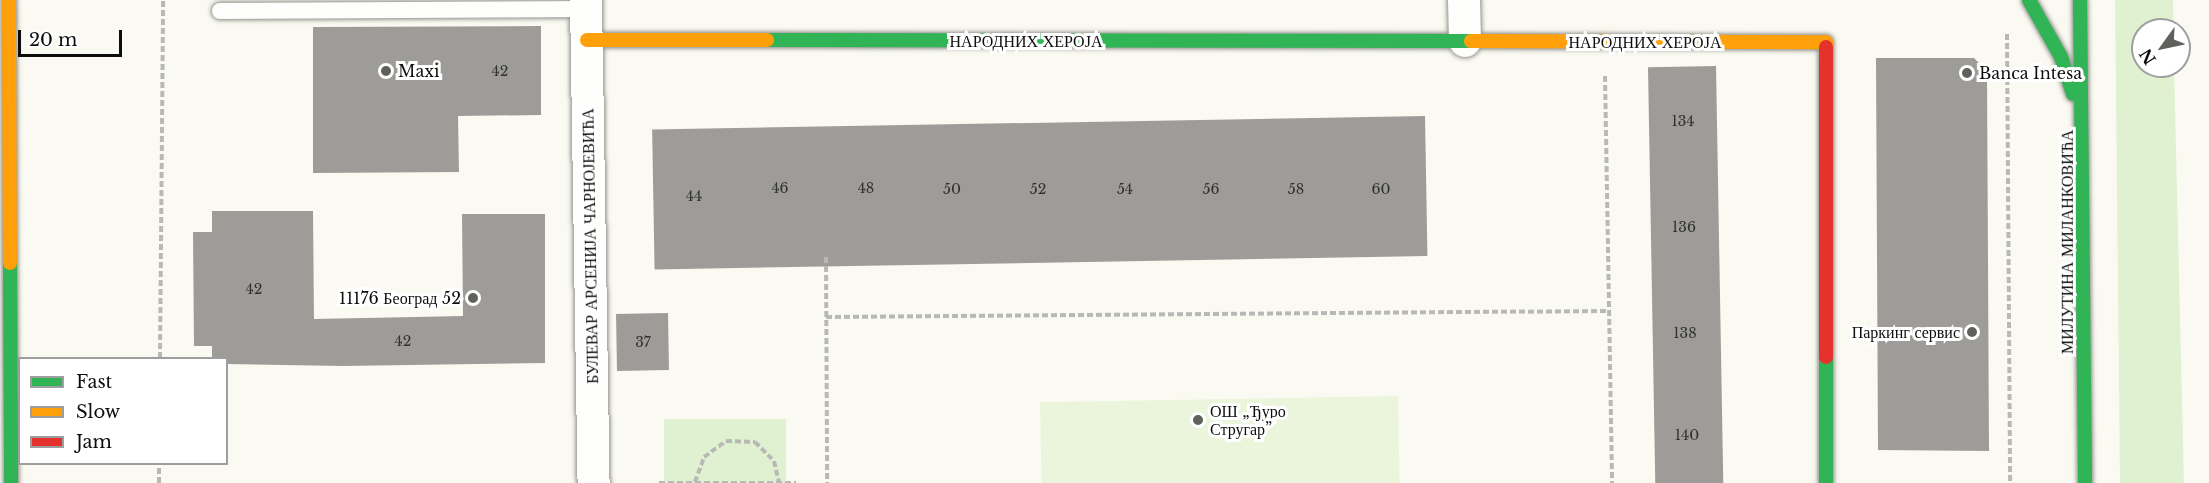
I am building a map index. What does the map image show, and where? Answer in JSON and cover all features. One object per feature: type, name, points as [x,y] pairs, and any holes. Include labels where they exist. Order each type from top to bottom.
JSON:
[{"type":"main road","points":[[9,0],[11,483]]},
{"type":"main road","points":[[2029,0],[2061,57],[2083,122]]},
{"type":"main road","name":"МИЛУТИНА МИЛАНКОВИЋА","points":[[2080,0],[2085,483]]},
{"type":"main road","name":"НАРОДНИХ ХЕРОЈА","points":[[587,40],[1826,42],[1826,483]]},
{"type":"street","points":[[1464,0],[1465,41]]},
{"type":"street","name":"БУЛЕВАР АРСЕНИЈА ЧАРНОЈЕВИЋА","points":[[586,5],[594,483]]},
{"type":"lane","points":[[220,12],[586,5]]},
{"type":"path","points":[[160,357],[163,0]]},
{"type":"path","points":[[2006,23],[2009,49],[2010,483]]},
{"type":"path","points":[[1605,42],[1612,483]]},
{"type":"path","points":[[826,257],[827,483]]},
{"type":"path","points":[[826,317],[1609,311]]},
{"type":"path","points":[[696,482],[704,457],[726,441],[756,442],[774,461],[779,483]]},
{"type":"path","points":[[159,465],[159,483]]},
{"type":"path","points":[[659,483],[796,483]]},
{"type":"green space","points":[[2115,0],[2173,0],[2174,18],[2131,18],[2131,78],[2174,78],[2184,483],[2120,483]]},
{"type":"green space","points":[[1398,396],[1400,483],[1041,483],[1040,402]]},
{"type":"green space","points":[[664,419],[786,419],[786,483],[664,483]]},
{"type":"building","name":"Maxi","points":[[541,26],[541,115],[458,116],[459,172],[313,173],[313,27]]},
{"type":"building","points":[[1876,58],[1974,58],[1987,71],[1989,451],[1878,450]]},
{"type":"building","points":[[1716,66],[1723,483],[1655,483],[1648,67]]},
{"type":"building","points":[[1425,116],[1427,256],[655,269],[652,129]]},
{"type":"building","points":[[212,211],[313,211],[314,319],[463,316],[462,214],[545,214],[545,363],[343,366],[228,364],[228,357],[212,357],[212,346],[194,346],[193,232],[212,232]]},
{"type":"building","points":[[668,313],[669,370],[617,371],[616,314]]},
{"type":"traffic: fast","points":[[2029,0],[2061,57],[2073,94]]},
{"type":"traffic: fast","points":[[2080,0],[2085,483]]},
{"type":"traffic: fast","points":[[767,40],[1471,41]]},
{"type":"traffic: fast","points":[[10,263],[11,483]]},
{"type":"traffic: fast","points":[[1826,357],[1826,483]]},
{"type":"traffic: slow","points":[[9,0],[10,263]]},
{"type":"traffic: slow","points":[[587,40],[767,40]]},
{"type":"traffic: slow","points":[[1471,41],[1826,42],[1826,47]]},
{"type":"traffic: jam","points":[[1826,47],[1826,357]]},
{"type":"place","name":"Maxi","points":[[386,71]]},
{"type":"place","name":"Banca Intesa","points":[[1967,73]]},
{"type":"place","name":"11176 Београд 52","points":[[473,298]]},
{"type":"place","name":"Паркинг сервис","points":[[1972,332]]},
{"type":"place","name":"ОШ „Ђуро Стругар”","points":[[1198,420]]}]
